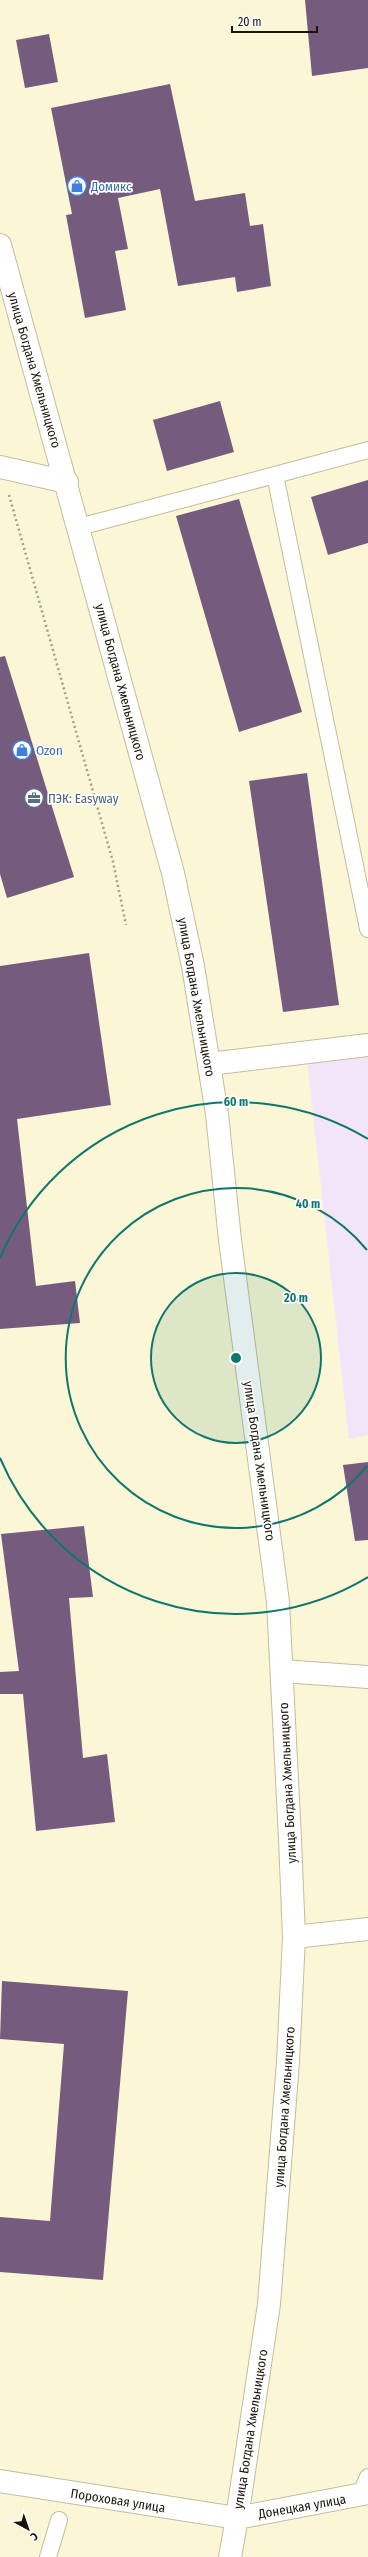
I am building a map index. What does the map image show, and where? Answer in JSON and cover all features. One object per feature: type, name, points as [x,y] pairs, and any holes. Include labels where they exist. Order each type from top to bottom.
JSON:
[{"type":"main road","name":"улица Богдана Хмельницкого","points":[[0,245],[67,482],[173,873],[192,966],[209,1064],[278,1602],[294,1937],[288,2062],[269,2304],[230,2557]]},
{"type":"main road","points":[[0,467],[67,482]]},
{"type":"main road","points":[[209,1064],[368,1045]]},
{"type":"main road","points":[[282,1671],[368,1677]]},
{"type":"main road","points":[[294,1937],[368,1929]]},
{"type":"main road","name":"Пороховая улица","points":[[0,2481],[237,2518]]},
{"type":"main road","name":"Донецкая улица","points":[[237,2518],[365,2488]]},
{"type":"lane","points":[[79,527],[368,450]]},
{"type":"lane","points":[[275,475],[368,926]]},
{"type":"lane","points":[[48,2557],[59,2520]]},
{"type":"path","points":[[7,490],[113,862],[126,925]]},
{"type":"shaded area","points":[[368,1054],[368,1435],[349,1439],[307,1060]]},
{"type":"building","points":[[305,0],[368,0],[368,68],[312,76]]},
{"type":"building","points":[[49,34],[58,82],[25,88],[16,40]]},
{"type":"building","points":[[170,84],[195,201],[245,193],[250,226],[263,224],[271,286],[237,292],[235,277],[178,286],[160,189],[118,198],[128,249],[115,251],[126,310],[85,318],[66,215],[72,214],[51,108]]},
{"type":"building","points":[[220,401],[234,452],[167,471],[153,420]]},
{"type":"building","points":[[368,480],[368,543],[328,555],[311,497]]},
{"type":"building","points":[[239,499],[302,712],[239,732],[176,516]]},
{"type":"building","points":[[5,656],[74,877],[7,898],[0,874],[0,657]]},
{"type":"building","points":[[307,773],[339,1005],[283,1012],[249,781]]},
{"type":"building","points":[[89,953],[111,1105],[17,1119],[36,1286],[75,1281],[80,1323],[0,1329],[0,966]]},
{"type":"building","points":[[368,1462],[368,1540],[355,1541],[343,1465]]},
{"type":"building","points":[[84,1526],[93,1597],[69,1598],[83,1758],[107,1754],[115,1822],[36,1831],[23,1694],[0,1694],[0,1672],[19,1671],[1,1534]]},
{"type":"building","points":[[2,1981],[128,1991],[103,2280],[0,2272],[0,2217],[50,2221],[64,2044],[0,2039]]},
{"type":"place","name":"Домикс","points":[[77,186]]},
{"type":"place","name":"Ozon","points":[[22,750]]},
{"type":"place","name":"ПЭК: Easyway","points":[[34,798]]}]
